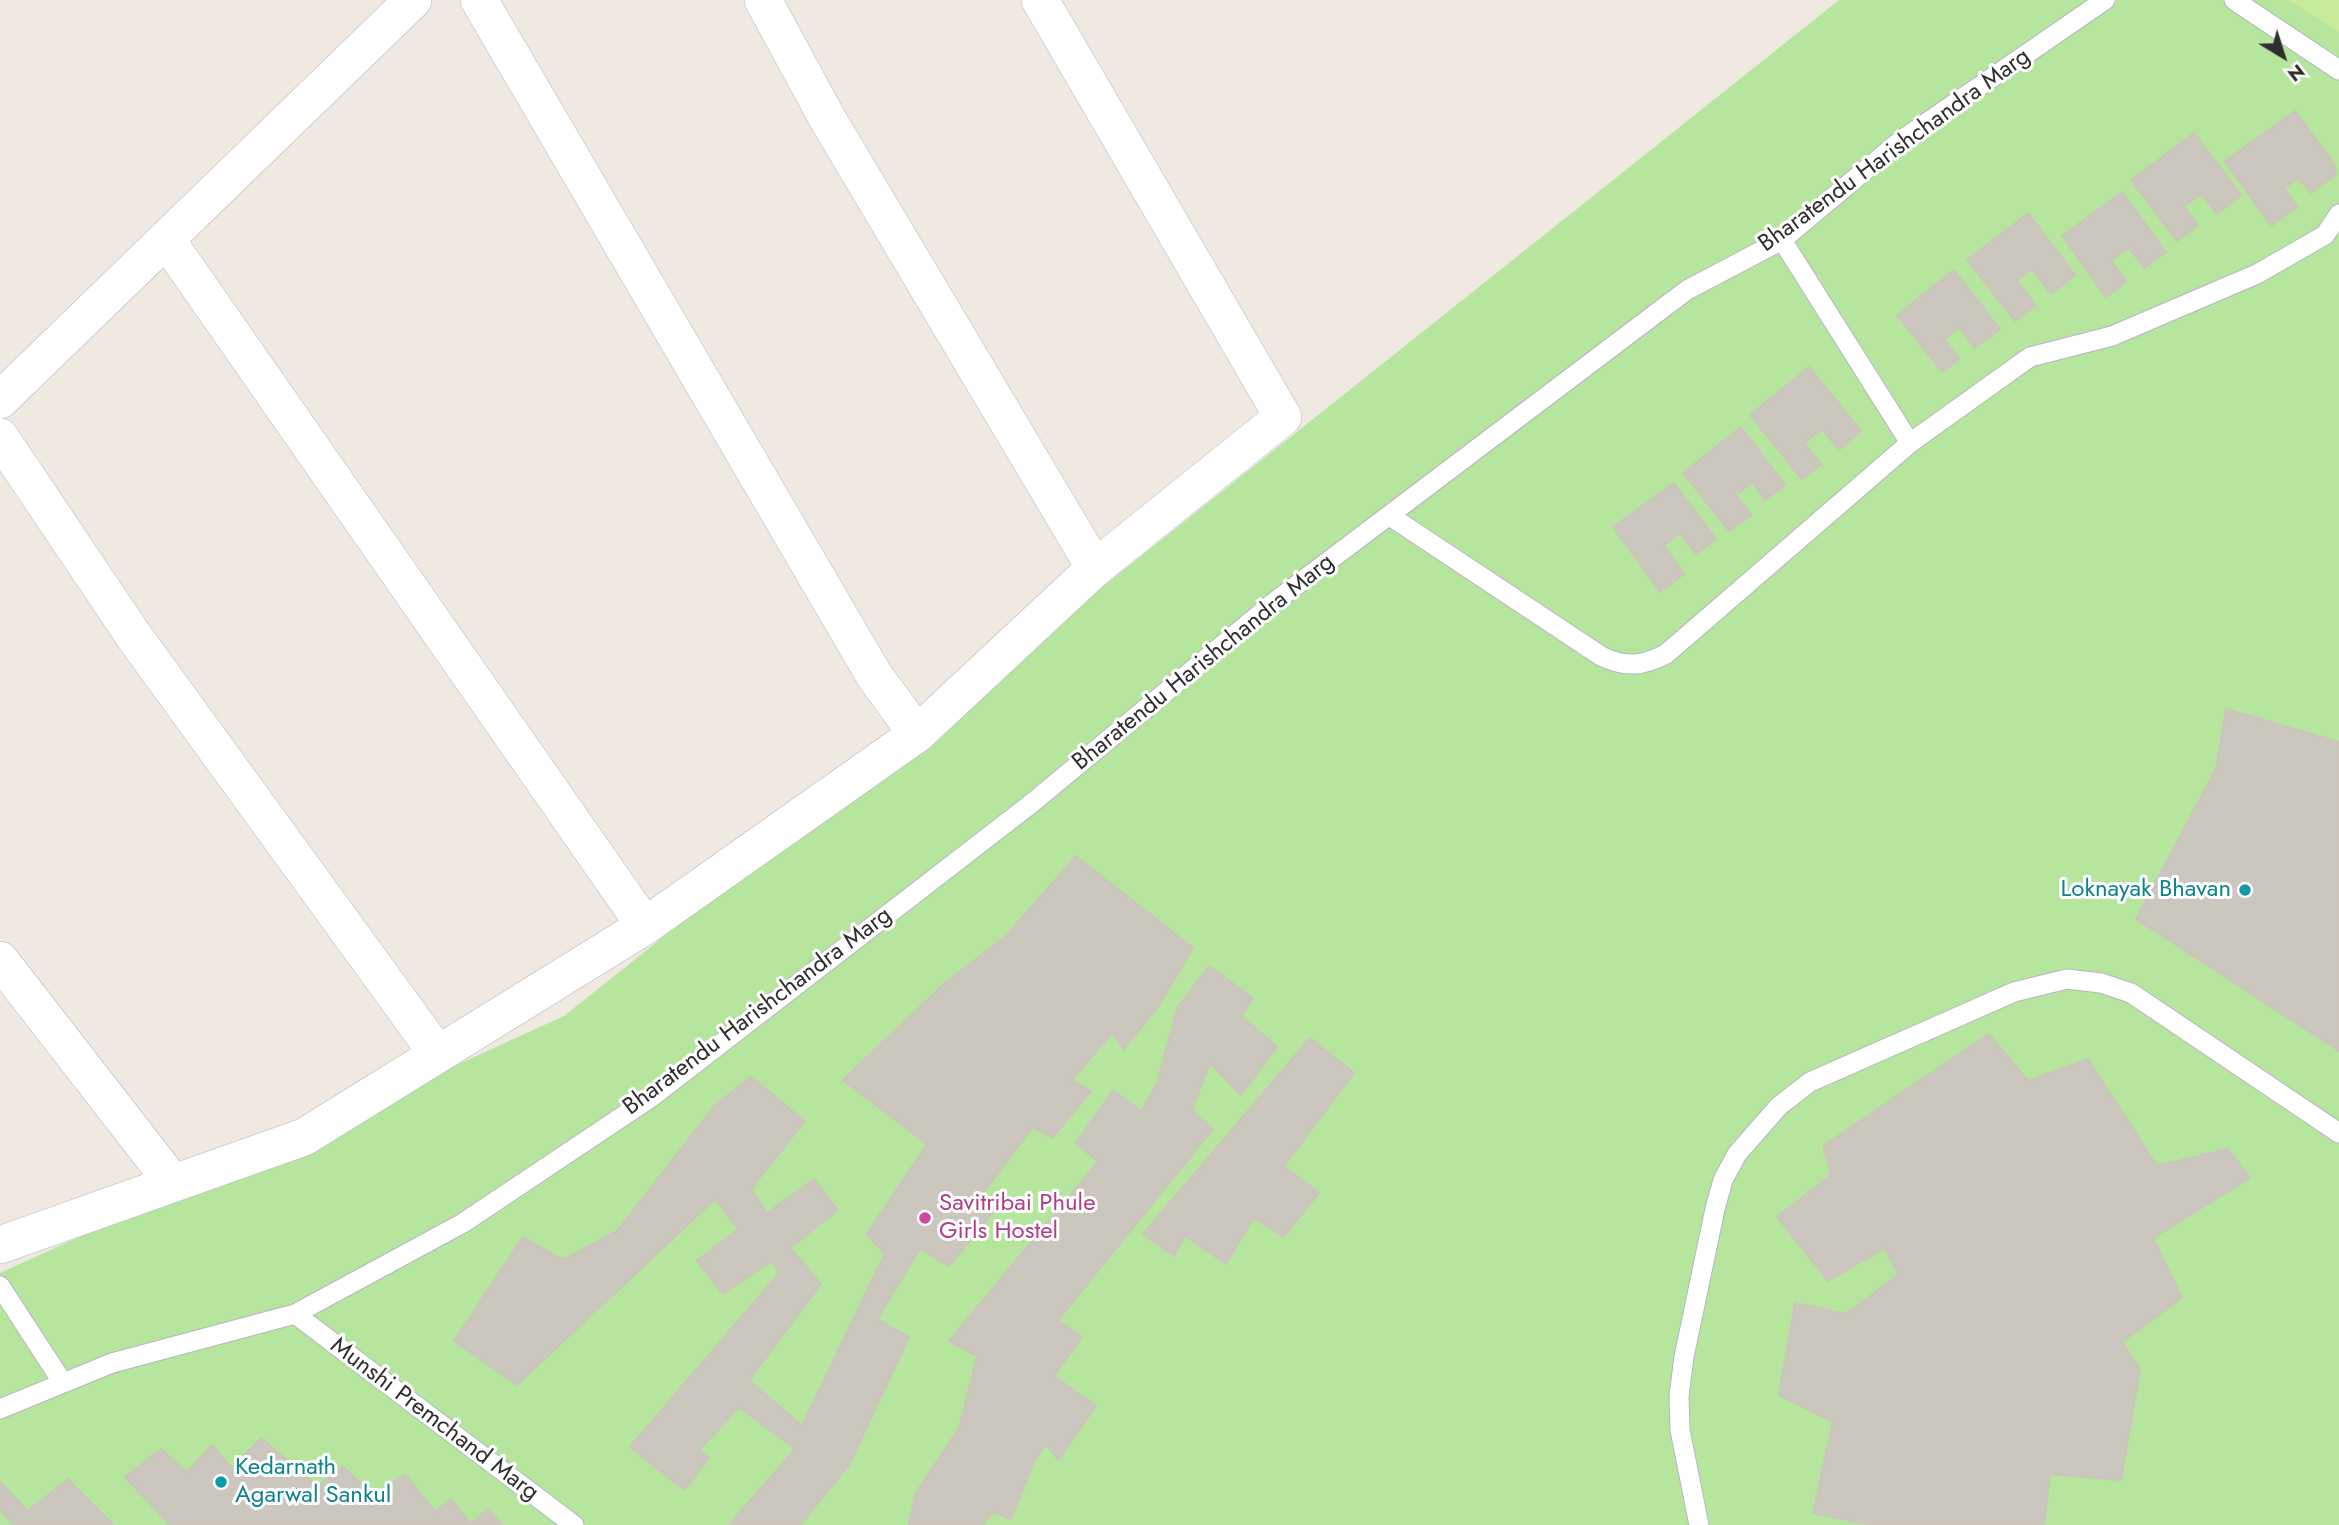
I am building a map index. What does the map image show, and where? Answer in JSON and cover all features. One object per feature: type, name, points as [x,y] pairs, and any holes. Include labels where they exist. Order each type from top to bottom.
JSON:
[{"type":"street","points":[[0,400],[413,0]]},
{"type":"street","points":[[479,0],[874,675],[917,734]]},
{"type":"street","points":[[763,0],[827,118],[1094,568]]},
{"type":"street","points":[[0,1245],[304,1137],[645,926],[917,734],[1094,568],[1283,417],[1040,0]]},
{"type":"street","points":[[166,239],[645,926]]},
{"type":"street","points":[[0,437],[133,635],[437,1053]]},
{"type":"street","points":[[0,960],[173,1183]]},
{"type":"lane","name":"Bharatendu Harishchandra Marg","points":[[0,1409],[112,1363],[295,1314],[463,1223],[653,1096],[1032,803],[1273,603],[1688,290],[1782,240],[1900,141],[2105,0]]},
{"type":"lane","points":[[2234,0],[2339,70]]},
{"type":"lane","points":[[1390,516],[1601,656],[1614,662],[1640,665],[1666,654],[1910,443],[2031,357],[2112,336],[2257,274],[2325,235],[2339,214]]},
{"type":"lane","points":[[1782,240],[1910,443]]},
{"type":"lane","points":[[1699,1525],[1680,1430],[1679,1396],[1684,1357],[1715,1209],[1723,1180],[1737,1154],[1779,1106],[1811,1082],[2014,992],[2067,979],[2101,983],[2131,993],[2339,1133]]},
{"type":"lane","points":[[0,1286],[63,1383]]},
{"type":"lane","name":"Munshi Premchand Marg","points":[[295,1314],[575,1525]]},
{"type":"green space","points":[[1839,0],[2339,0],[2339,1525],[0,1525],[0,1273],[564,1016]]},
{"type":"green space","points":[[2288,0],[2339,0],[2339,32],[2338,31]]},
{"type":"building","points":[[2295,111],[2333,162],[2337,174],[2310,193],[2299,178],[2284,188],[2297,207],[2271,226],[2225,161]]},
{"type":"building","points":[[2194,133],[2241,195],[2217,214],[2202,194],[2184,206],[2198,226],[2177,241],[2131,180]]},
{"type":"building","points":[[2122,192],[2166,252],[2144,268],[2129,248],[2111,260],[2126,282],[2106,297],[2062,236]]},
{"type":"building","points":[[2028,213],[2075,275],[2051,294],[2032,269],[2017,281],[2036,305],[2015,321],[1967,260]]},
{"type":"building","points":[[1954,270],[2000,329],[1975,348],[1959,327],[1944,339],[1959,359],[1942,372],[1897,315]]},
{"type":"building","points":[[1809,367],[1861,431],[1839,450],[1822,429],[1804,443],[1821,464],[1802,479],[1750,415]]},
{"type":"building","points":[[1741,427],[1785,485],[1765,500],[1752,482],[1736,495],[1751,515],[1729,531],[1683,473]]},
{"type":"building","points":[[1674,483],[1716,539],[1696,554],[1680,533],[1664,546],[1684,574],[1660,592],[1613,527]]},
{"type":"building","name":"Loknayak Bhavan","points":[[2226,709],[2339,742],[2339,1051],[2136,919],[2216,769]]},
{"type":"building","points":[[1076,856],[1193,948],[1160,1004],[1124,1049],[1112,1033],[1072,1080],[1091,1091],[1052,1138],[1033,1127],[980,1197],[997,1207],[949,1266],[920,1249],[877,1319],[909,1337],[849,1465],[800,1525],[729,1525],[795,1449],[739,1407],[699,1450],[709,1458],[684,1490],[630,1447],[780,1272],[771,1261],[723,1294],[697,1261],[738,1229],[715,1199],[517,1385],[454,1341],[523,1237],[563,1260],[617,1231],[715,1105],[751,1077],[805,1121],[751,1189],[767,1213],[814,1179],[838,1210],[790,1248],[821,1284],[749,1380],[802,1426],[885,1253],[866,1235],[927,1144],[843,1080],[946,982],[1007,935]]},
{"type":"building","points":[[1209,966],[1253,998],[1242,1016],[1277,1047],[1241,1095],[1210,1063],[1192,1110],[1213,1129],[1058,1320],[1082,1337],[1054,1376],[1096,1406],[1058,1460],[1046,1444],[1034,1461],[1011,1519],[994,1512],[982,1525],[909,1525],[915,1494],[959,1428],[977,1356],[949,1341],[1098,1162],[1076,1143],[1113,1090],[1141,1111],[1157,1084],[1177,1008]]},
{"type":"building","points":[[1989,1034],[2028,1081],[2088,1059],[2157,1166],[2228,1149],[2250,1178],[2153,1238],[2182,1298],[2122,1342],[2140,1369],[2121,1480],[2050,1474],[2044,1525],[1873,1525],[1813,1513],[1833,1422],[1779,1395],[1795,1303],[1846,1314],[1898,1275],[1885,1248],[1828,1281],[1777,1217],[1831,1175],[1823,1146]]},
{"type":"building","points":[[1310,1038],[1354,1073],[1284,1166],[1319,1193],[1283,1237],[1254,1217],[1226,1264],[1185,1236],[1174,1256],[1143,1234]]},
{"type":"building","name":"Kedarnath Agarwal Sankul","points":[[261,1438],[318,1486],[343,1467],[374,1496],[405,1474],[435,1512],[451,1499],[471,1524],[488,1509],[503,1525],[170,1525],[125,1477],[161,1449],[187,1472],[212,1445],[232,1468]]},
{"type":"building","points":[[68,1479],[113,1525],[14,1525],[0,1510],[0,1482],[28,1511]]},
{"type":"place","name":"Loknayak Bhavan","points":[[2245,890]]},
{"type":"place","name":"Savitribai Phule Girls Hostel","points":[[925,1218]]},
{"type":"place","name":"Kedarnath Agarwal Sankul","points":[[221,1482]]}]
